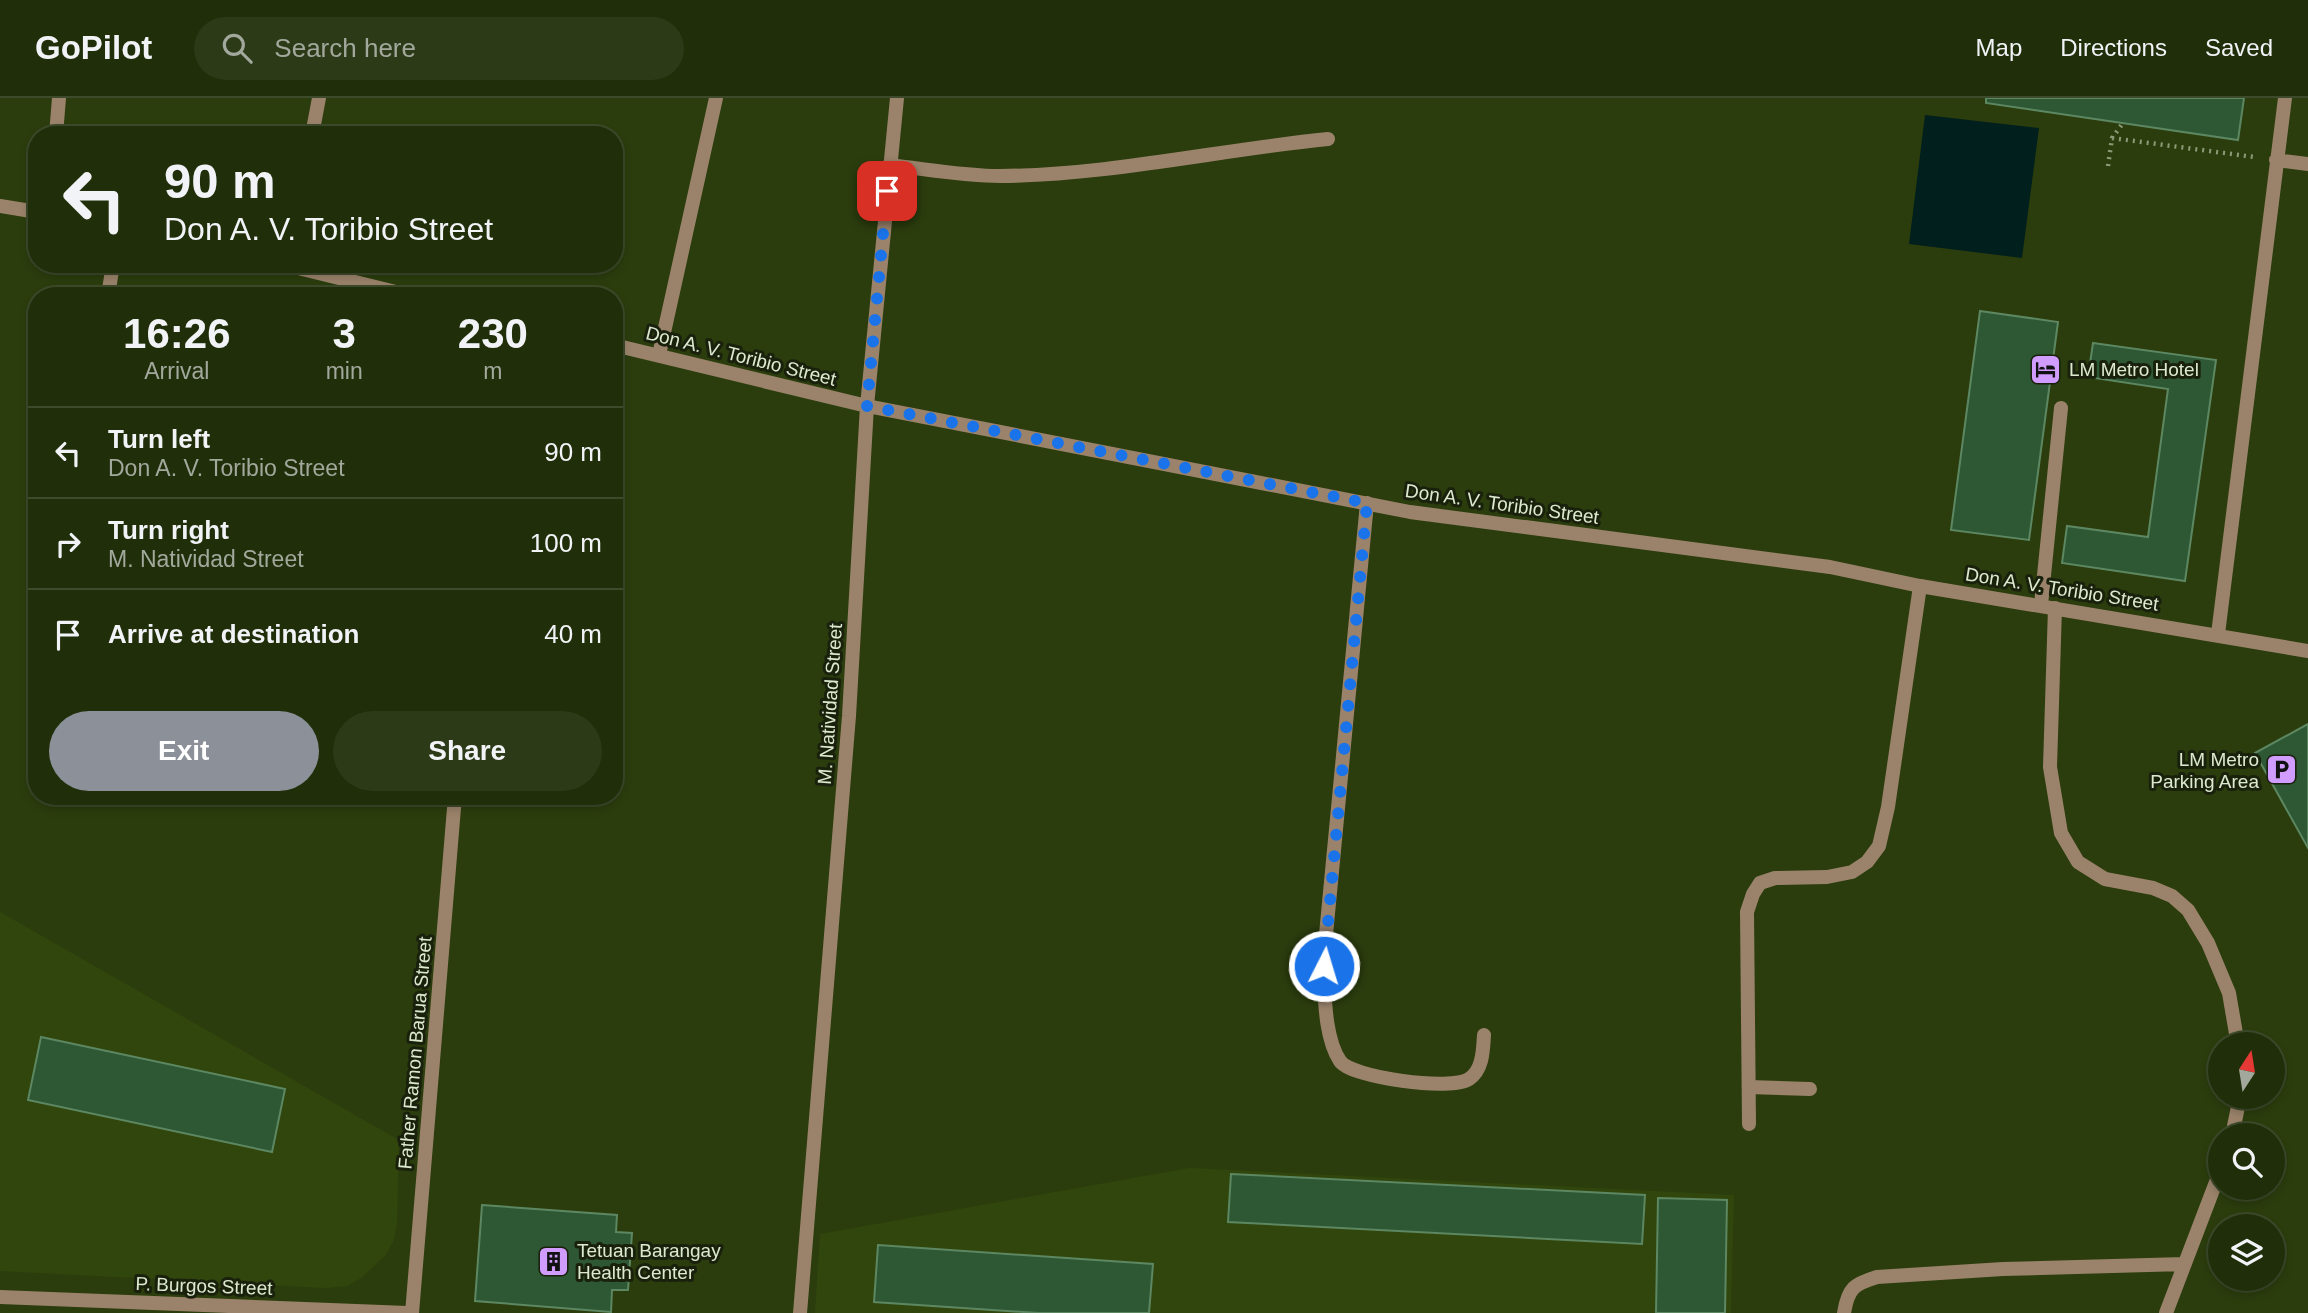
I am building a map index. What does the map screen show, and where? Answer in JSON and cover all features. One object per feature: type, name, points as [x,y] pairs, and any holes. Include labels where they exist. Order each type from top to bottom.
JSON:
[{"type":"street","points":[[57,126],[59,98]]},
{"type":"street","points":[[314,126],[319,98]]},
{"type":"street","points":[[659,355],[716,98]]},
{"type":"street","name":"M. Natividad Street","points":[[800,1313],[849,716],[867,406],[897,98]]},
{"type":"street","points":[[2218,634],[2285,98]]},
{"type":"street","points":[[889,165],[998,176],[1103,171],[1328,139]]},
{"type":"street","points":[[2276,160],[2308,164]]},
{"type":"street","points":[[0,206],[28,211]]},
{"type":"street","points":[[319,273],[375,287]]},
{"type":"street","name":"Don A. V. Toribio Street","points":[[623,347],[867,406],[1410,512],[1830,567],[1920,586],[2308,651]]},
{"type":"street","points":[[2061,408],[2048,606],[2050,767],[2061,832],[2078,862],[2105,879],[2153,888],[2172,896],[2188,910],[2208,943],[2229,993],[2236,1032]]},
{"type":"street","points":[[1367,503],[1324,966],[1327,1016],[1340,1062],[1348,1068],[1381,1077],[1456,1084],[1470,1079],[1481,1063],[1484,1035]]},
{"type":"street","points":[[1749,1124],[1747,912],[1752,894],[1760,883],[1774,878],[1827,877],[1852,872],[1867,862],[1879,846],[1888,807],[1920,586]]},
{"type":"street","name":"Father Ramon Barua Street","points":[[410,1313],[454,805]]},
{"type":"street","points":[[1749,1087],[1810,1089]]},
{"type":"street","points":[[2166,1313],[2209,1200]]},
{"type":"street","points":[[1844,1313],[1849,1293],[1858,1282],[1877,1277],[2003,1269],[2184,1264]]},
{"type":"street","name":"P. Burgos Street","points":[[0,1297],[410,1313]]},
{"type":"path","points":[[2108,166],[2112,138],[2123,123]]},
{"type":"path","points":[[2112,138],[2276,160]]},
{"type":"shaded area","points":[[0,912],[399,1140],[397,1222],[394,1240],[386,1255],[361,1278],[347,1286],[326,1288],[0,1271]]},
{"type":"shaded area","points":[[1189,1168],[1734,1195],[1731,1313],[815,1313],[820,1234]]},
{"type":"water","points":[[1925,115],[2039,128],[2022,258],[1909,244]]},
{"type":"building","points":[[1986,98],[2244,98],[2238,140],[1986,103]]},
{"type":"building","points":[[1980,311],[2058,322],[2029,540],[1951,530]]},
{"type":"building","points":[[2093,343],[2216,360],[2185,581],[2062,563],[2067,526],[2148,537],[2168,389],[2088,377]]},
{"type":"building","points":[[2308,724],[2308,848],[2255,753]]},
{"type":"building","points":[[41,1037],[285,1089],[272,1152],[28,1100]]},
{"type":"building","points":[[1231,1174],[1645,1195],[1642,1244],[1228,1222]]},
{"type":"building","points":[[1658,1198],[1727,1200],[1725,1313],[1656,1313]]},
{"type":"building","name":"Tetuan Barangay Health Center","points":[[482,1205],[617,1215],[616,1232],[632,1233],[628,1290],[612,1290],[611,1312],[475,1301]]},
{"type":"building","points":[[878,1245],[1153,1264],[1149,1313],[1038,1313],[874,1302]]},
{"type":"place","name":"LM Metro Hotel","points":[[2046,369]]},
{"type":"place","name":"LM Metro Parking Area","points":[[2282,770]]},
{"type":"place","name":"Tetuan Barangay Health Center","points":[[554,1261]]},
{"type":"route","points":[[887,191],[867,406],[1367,503],[1324,966]]}]
